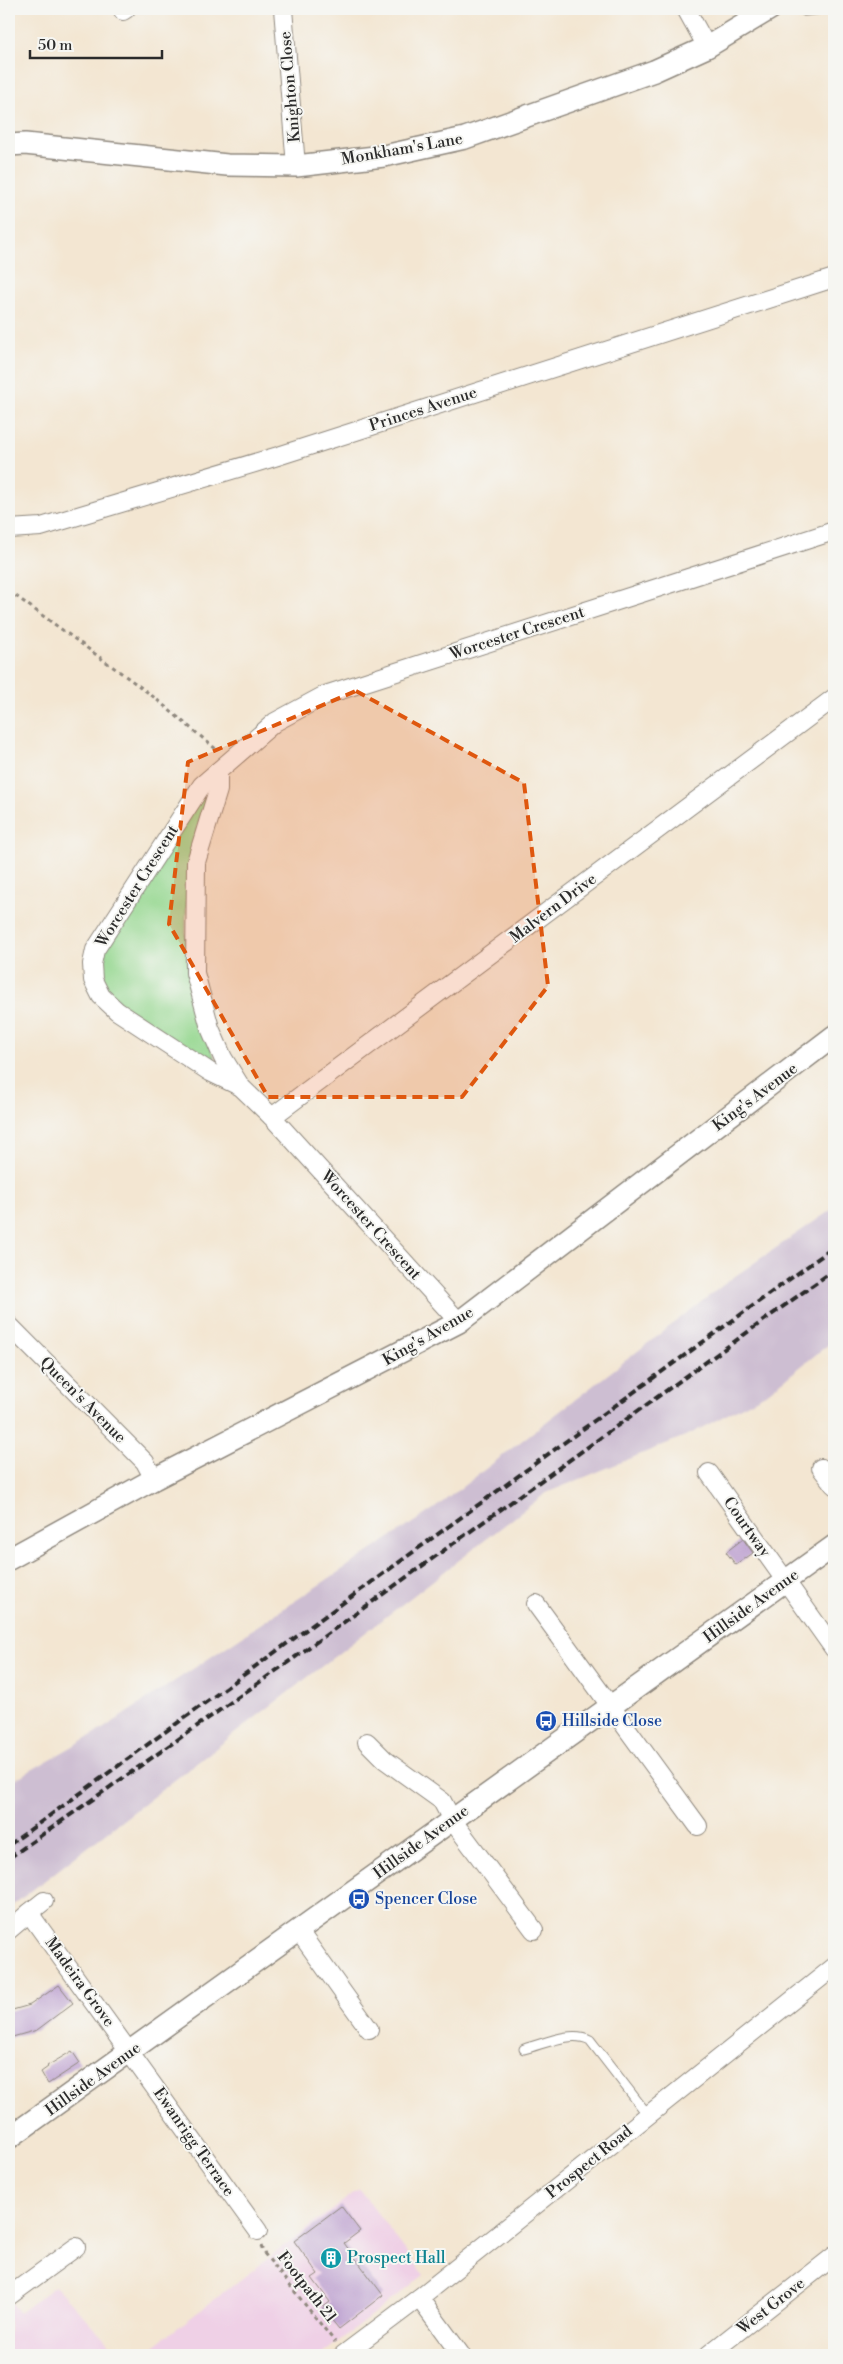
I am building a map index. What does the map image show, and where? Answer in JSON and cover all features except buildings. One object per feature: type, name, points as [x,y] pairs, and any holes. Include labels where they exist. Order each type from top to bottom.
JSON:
[{"type":"street","name":"Knighton Close","points":[[283,9],[296,166]]},
{"type":"street","points":[[686,9],[707,48]]},
{"type":"street","name":"Monkham's Lane","points":[[9,145],[25,144],[227,165],[296,166],[384,156],[465,138],[654,70],[707,48],[770,9]]},
{"type":"street","name":"Princes Avenue","points":[[9,529],[41,527],[278,456],[834,278]]},
{"type":"street","name":"Worcester Crescent","points":[[241,1086],[210,1072],[117,1011],[101,996],[93,980],[92,964],[95,950],[202,785],[275,722],[325,695],[834,531]]},
{"type":"street","name":"Malvern Drive","points":[[272,1117],[834,698]]},
{"type":"street","name":"Worcester Crescent","points":[[224,766],[196,862],[195,973],[210,1028],[223,1058],[241,1086],[272,1117],[459,1322]]},
{"type":"street","name":"King's Avenue","points":[[9,1559],[154,1479],[459,1322],[834,1036]]},
{"type":"street","name":"Queen's Avenue","points":[[9,1325],[145,1462],[154,1479]]},
{"type":"street","points":[[822,1468],[834,1485]]},
{"type":"street","name":"Courtway","points":[[710,1474],[834,1649]]},
{"type":"street","name":"Hillside Avenue","points":[[9,2138],[834,1546]]},
{"type":"street","points":[[536,1604],[610,1708],[698,1826]]},
{"type":"street","points":[[367,1742],[385,1760],[442,1801],[452,1820],[534,1930]]},
{"type":"street","points":[[9,1930],[44,1901]]},
{"type":"street","name":"Madeira Grove","points":[[29,1913],[131,2052]]},
{"type":"street","points":[[298,1930],[369,2029]]},
{"type":"street","name":"Prospect Road","points":[[345,2353],[419,2298],[834,1967]]},
{"type":"street","name":"Ewanrigg Terrace","points":[[131,2052],[258,2231]]},
{"type":"street","points":[[9,2296],[76,2247]]},
{"type":"street","name":"West Grove","points":[[708,2355],[834,2256]]},
{"type":"street","points":[[419,2298],[461,2355]]},
{"type":"lane","points":[[801,9],[805,11],[823,9]]},
{"type":"lane","points":[[524,2049],[573,2036],[582,2036],[590,2040],[648,2115]]},
{"type":"path","points":[[9,591],[150,694],[224,766]]},
{"type":"path","name":"Footpath 21","points":[[258,2231],[262,2252],[333,2341],[345,2353]]},
{"type":"highlighted area","points":[[356,691],[524,783],[548,986],[462,1097],[268,1097],[169,924],[188,762]]},
{"type":"shaded area","points":[[834,1208],[834,1340],[769,1392],[690,1434],[546,1493],[9,1908],[9,1783],[101,1730],[435,1508],[731,1279]]},
{"type":"shaded area","points":[[359,2189],[424,2275],[321,2355],[142,2355]]},
{"type":"shaded area","points":[[55,2286],[120,2355],[9,2355],[9,2300],[19,2313]]},
{"type":"green space","points":[[206,788],[210,792],[202,812],[196,836],[187,890],[186,944],[192,990],[220,1073],[122,1006],[105,988],[101,972],[105,947]]},
{"type":"railway","points":[[9,1845],[834,1247]]},
{"type":"railway","points":[[9,1858],[294,1658],[834,1270]]},
{"type":"place","name":"Hillside Close","points":[[546,1721]]},
{"type":"place","name":"Spencer Close","points":[[359,1899]]},
{"type":"place","name":"Prospect Hall","points":[[331,2258]]}]
